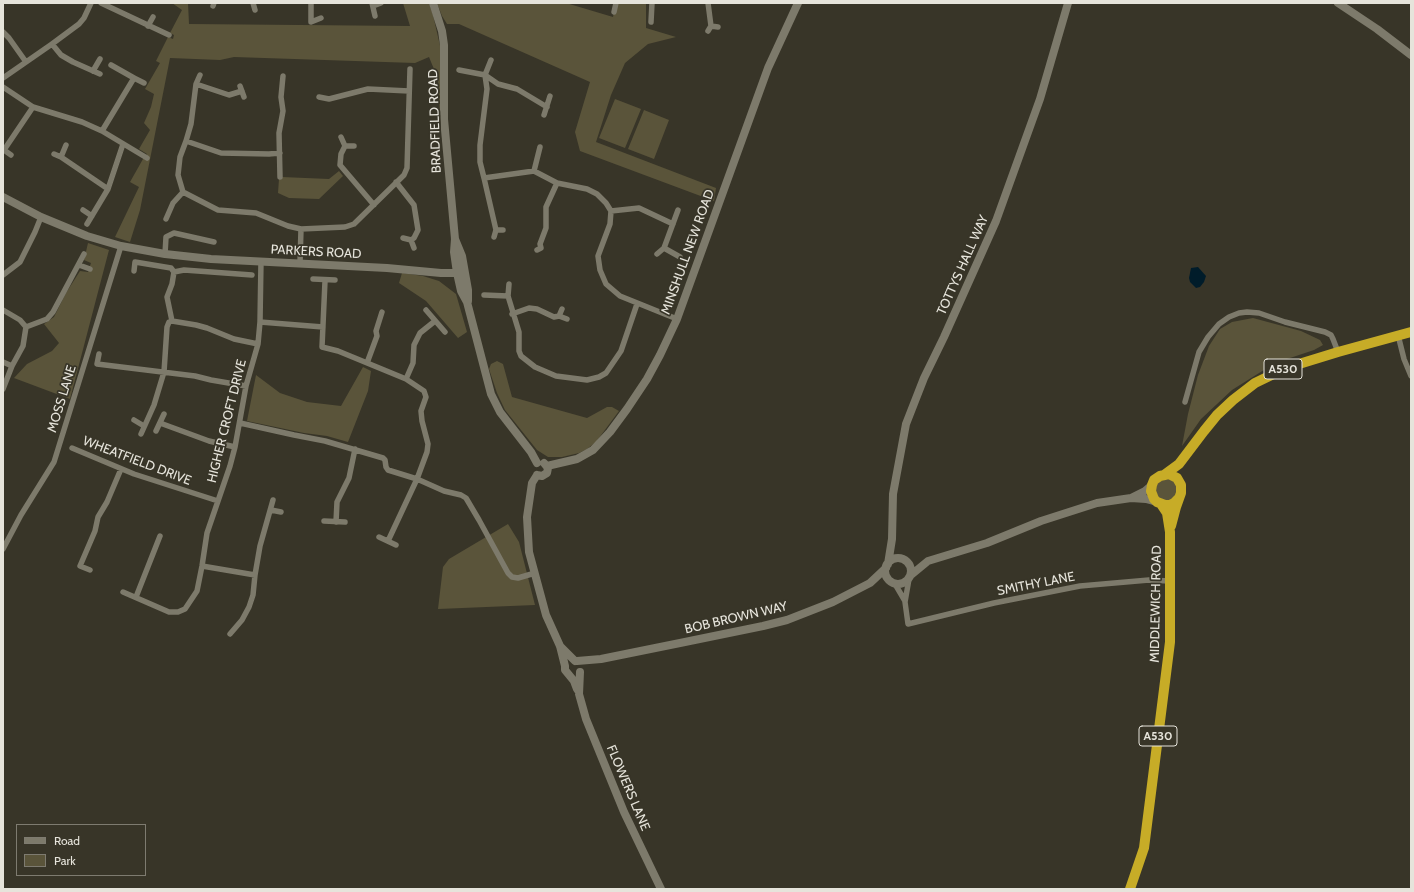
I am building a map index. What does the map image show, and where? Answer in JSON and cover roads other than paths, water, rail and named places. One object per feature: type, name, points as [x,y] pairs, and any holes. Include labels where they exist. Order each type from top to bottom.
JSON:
[{"type":"highway","name":"A530","points":[[1164,474],[1179,464],[1217,415],[1248,388],[1265,378],[1286,368],[1411,332]]},
{"type":"highway","name":"A530","points":[[1179,481],[1186,456]]},
{"type":"highway","points":[[1164,474],[1173,476],[1179,481],[1182,489],[1179,498],[1170,505],[1159,503],[1152,494],[1152,485],[1157,478],[1164,474]]},
{"type":"highway","name":"MIDDLEWICH ROAD","points":[[1130,889],[1144,848],[1166,677],[1170,642],[1170,532],[1174,511],[1179,498]]},
{"type":"highway","name":"MIDDLEWICH ROAD","points":[[1159,503],[1167,513],[1170,532]]},
{"type":"street","points":[[3,78],[79,24],[88,10],[90,3]]},
{"type":"street","points":[[101,3],[169,35]]},
{"type":"street","points":[[253,3],[255,10]]},
{"type":"street","points":[[311,3],[311,22],[321,18]]},
{"type":"street","points":[[375,16],[372,4],[381,3]]},
{"type":"street","name":"BRADFIELD ROAD","points":[[433,3],[442,31],[444,45],[444,119],[455,239],[461,252],[461,273],[468,290],[468,302],[491,394],[500,412],[531,452],[537,463]]},
{"type":"street","points":[[614,12],[616,3]]},
{"type":"street","points":[[651,22],[652,3]]},
{"type":"street","points":[[708,3],[709,28],[718,27]]},
{"type":"street","name":"MINSHULL NEW ROAD","points":[[547,466],[577,459],[593,450],[610,432],[647,378],[660,355],[677,319],[768,68],[798,3]]},
{"type":"street","name":"TOTTYS HALL WAY","points":[[887,566],[892,539],[893,494],[906,424],[924,378],[944,338],[996,221],[1040,99],[1068,3]]},
{"type":"street","points":[[1338,3],[1371,25],[1411,55]]},
{"type":"street","points":[[148,26],[153,17]]},
{"type":"street","points":[[3,32],[26,62]]},
{"type":"street","points":[[52,44],[61,55],[100,74]]},
{"type":"street","points":[[93,71],[100,59]]},
{"type":"street","points":[[491,60],[485,75],[487,89],[480,145],[480,162],[496,230],[494,237]]},
{"type":"street","points":[[111,65],[144,83]]},
{"type":"street","points":[[200,75],[196,84],[186,141],[180,157],[178,175],[183,192],[218,210],[256,212],[288,226],[301,229],[345,227],[354,224],[404,175],[407,168],[410,69]]},
{"type":"street","points":[[459,70],[485,75],[498,84],[517,89],[547,107]]},
{"type":"street","points":[[280,177],[279,133],[283,111],[281,97],[283,76]]},
{"type":"street","points":[[102,131],[134,78]]},
{"type":"street","points":[[196,84],[229,95],[242,91]]},
{"type":"street","points":[[3,87],[34,107],[82,122],[102,131],[147,158]]},
{"type":"street","points":[[320,97],[329,99],[368,89],[410,91]]},
{"type":"street","points":[[544,116],[550,96]]},
{"type":"street","points":[[11,155],[4,150],[34,107]]},
{"type":"street","points":[[341,136],[345,146],[341,154],[340,165],[374,205]]},
{"type":"street","points":[[186,141],[221,153],[236,155],[251,153],[280,153]]},
{"type":"street","points":[[87,224],[108,190],[123,144]]},
{"type":"street","points":[[61,157],[66,145]]},
{"type":"street","points":[[345,146],[354,146]]},
{"type":"street","points":[[534,170],[540,146]]},
{"type":"street","points":[[54,154],[61,157],[108,190]]},
{"type":"street","points":[[484,178],[534,170],[557,183],[587,189],[597,194],[606,203],[611,211],[610,224],[598,256],[603,278],[612,290],[620,296],[677,319]]},
{"type":"street","points":[[396,182],[414,205],[418,230],[414,238],[411,240]]},
{"type":"street","points":[[541,249],[540,244],[546,228],[546,207],[557,183]]},
{"type":"street","points":[[166,219],[173,203],[183,192]]},
{"type":"street","name":"PARKERS ROAD","points":[[3,197],[41,217],[87,236],[120,246],[165,254],[211,259],[461,273]]},
{"type":"street","points":[[611,211],[639,208],[673,224]]},
{"type":"street","points":[[83,210],[92,216]]},
{"type":"street","points":[[657,254],[664,248],[678,210]]},
{"type":"street","points":[[3,275],[20,262],[41,217]]},
{"type":"street","points":[[300,263],[301,229]]},
{"type":"street","points":[[496,230],[503,230]]},
{"type":"street","points":[[165,254],[166,237],[174,233],[214,242]]},
{"type":"street","points":[[403,238],[411,240]]},
{"type":"street","points":[[411,240],[414,248]]},
{"type":"street","name":"MOSS LANE","points":[[3,549],[54,462],[120,246]]},
{"type":"street","points":[[664,248],[680,257]]},
{"type":"street","points":[[26,327],[47,319],[53,312],[84,254]]},
{"type":"street","name":"HIGHER CROFT DRIVE","points":[[123,592],[169,612],[178,612],[185,609],[197,591],[206,533],[235,447],[246,386],[258,344],[260,322],[261,261]]},
{"type":"street","points":[[134,271],[135,262],[171,268],[174,272]]},
{"type":"street","points":[[79,265],[90,269]]},
{"type":"street","points":[[174,272],[184,270],[252,275]]},
{"type":"street","points":[[141,434],[154,405],[164,372],[167,327],[171,322],[168,297],[174,272]]},
{"type":"street","points":[[313,279],[324,281],[335,280]]},
{"type":"street","points":[[324,281],[322,347],[338,351],[406,379],[424,391],[426,397],[421,411],[428,444],[427,452],[417,479],[388,541]]},
{"type":"street","points":[[509,284],[508,296],[518,332],[519,351],[526,361],[552,375],[587,380],[599,377],[606,373],[621,351],[638,304]]},
{"type":"street","points":[[484,295],[508,296]]},
{"type":"street","points":[[512,314],[529,308],[537,309],[554,317],[559,316],[566,319]]},
{"type":"street","points":[[559,316],[562,309]]},
{"type":"street","points":[[3,310],[20,320],[26,327],[23,346],[12,366],[3,389]]},
{"type":"street","points":[[426,310],[445,332]]},
{"type":"street","points":[[367,363],[378,336],[376,331],[382,312]]},
{"type":"street","points":[[1185,402],[1200,352],[1208,337],[1219,324],[1229,317],[1239,313],[1259,313],[1285,322],[1325,332],[1331,335],[1338,352]]},
{"type":"street","points":[[406,379],[412,363],[414,345],[417,339],[420,334],[435,321]]},
{"type":"street","points":[[171,322],[207,328],[234,340],[258,344]]},
{"type":"street","points":[[260,322],[323,327]]},
{"type":"street","points":[[1398,335],[1404,359],[1411,376]]},
{"type":"street","points":[[99,354],[97,364],[195,376],[246,386]]},
{"type":"street","points":[[3,362],[12,366]]},
{"type":"street","points":[[210,387],[211,380]]},
{"type":"street","points":[[156,431],[164,414]]},
{"type":"street","points":[[134,420],[144,426]]},
{"type":"street","points":[[160,423],[209,441],[235,447]]},
{"type":"street","points":[[240,423],[294,435],[326,440],[383,458],[388,470],[417,479],[444,491],[461,495],[466,498],[508,573],[518,578],[535,573]]},
{"type":"street","name":"WHEATFIELD DRIVE","points":[[72,448],[121,469],[218,501]]},
{"type":"street","points":[[336,522],[337,502],[349,478],[355,449]]},
{"type":"street","points":[[543,462],[547,466],[548,472],[542,476],[537,475],[534,469],[537,463],[543,462]]},
{"type":"street","points":[[90,570],[80,566],[98,517],[107,502],[121,469]]},
{"type":"street","points":[[537,475],[532,484],[527,517],[529,552],[546,615],[560,646],[565,672],[570,676],[576,676],[580,671],[580,664],[560,646]]},
{"type":"street","points":[[928,561],[905,583],[894,583],[888,580],[886,574],[887,566],[892,560],[897,558],[904,560],[928,561],[987,543],[1041,521],[1097,503],[1131,498],[1145,491],[1152,485]]},
{"type":"street","points":[[1131,498],[1159,503]]},
{"type":"street","points":[[230,634],[242,620],[253,595],[260,546],[273,500]]},
{"type":"street","points":[[271,510],[281,512]]},
{"type":"street","points":[[324,521],[345,522]]},
{"type":"street","points":[[136,597],[160,536]]},
{"type":"street","points":[[378,537],[396,545]]},
{"type":"street","name":"TOTTYS HALL WAY","points":[[892,539],[904,560]]},
{"type":"street","points":[[904,560],[910,564],[911,570],[905,602]]},
{"type":"street","points":[[202,566],[255,575]]},
{"type":"street","name":"BOB BROWN WAY","points":[[576,661],[601,659],[781,622],[834,602],[870,583],[887,566]]},
{"type":"street","name":"SMITHY LANE","points":[[905,602],[908,624],[994,603],[1080,586],[1149,580],[1169,581]]},
{"type":"street","name":"BOB BROWN WAY","points":[[870,583],[894,583]]},
{"type":"street","points":[[894,583],[905,602]]},
{"type":"street","name":"BOB BROWN WAY","points":[[580,671],[601,659]]},
{"type":"street","points":[[565,666],[569,661],[576,661]]},
{"type":"street","name":"FLOWERS LANE","points":[[579,694],[580,671]]},
{"type":"street","name":"FLOWERS LANE","points":[[570,676],[574,681],[586,719],[624,812],[661,889]]},
{"type":"water","points":[[1198,267],[1206,276],[1200,287],[1196,288],[1190,282],[1189,278],[1191,268]]}]
